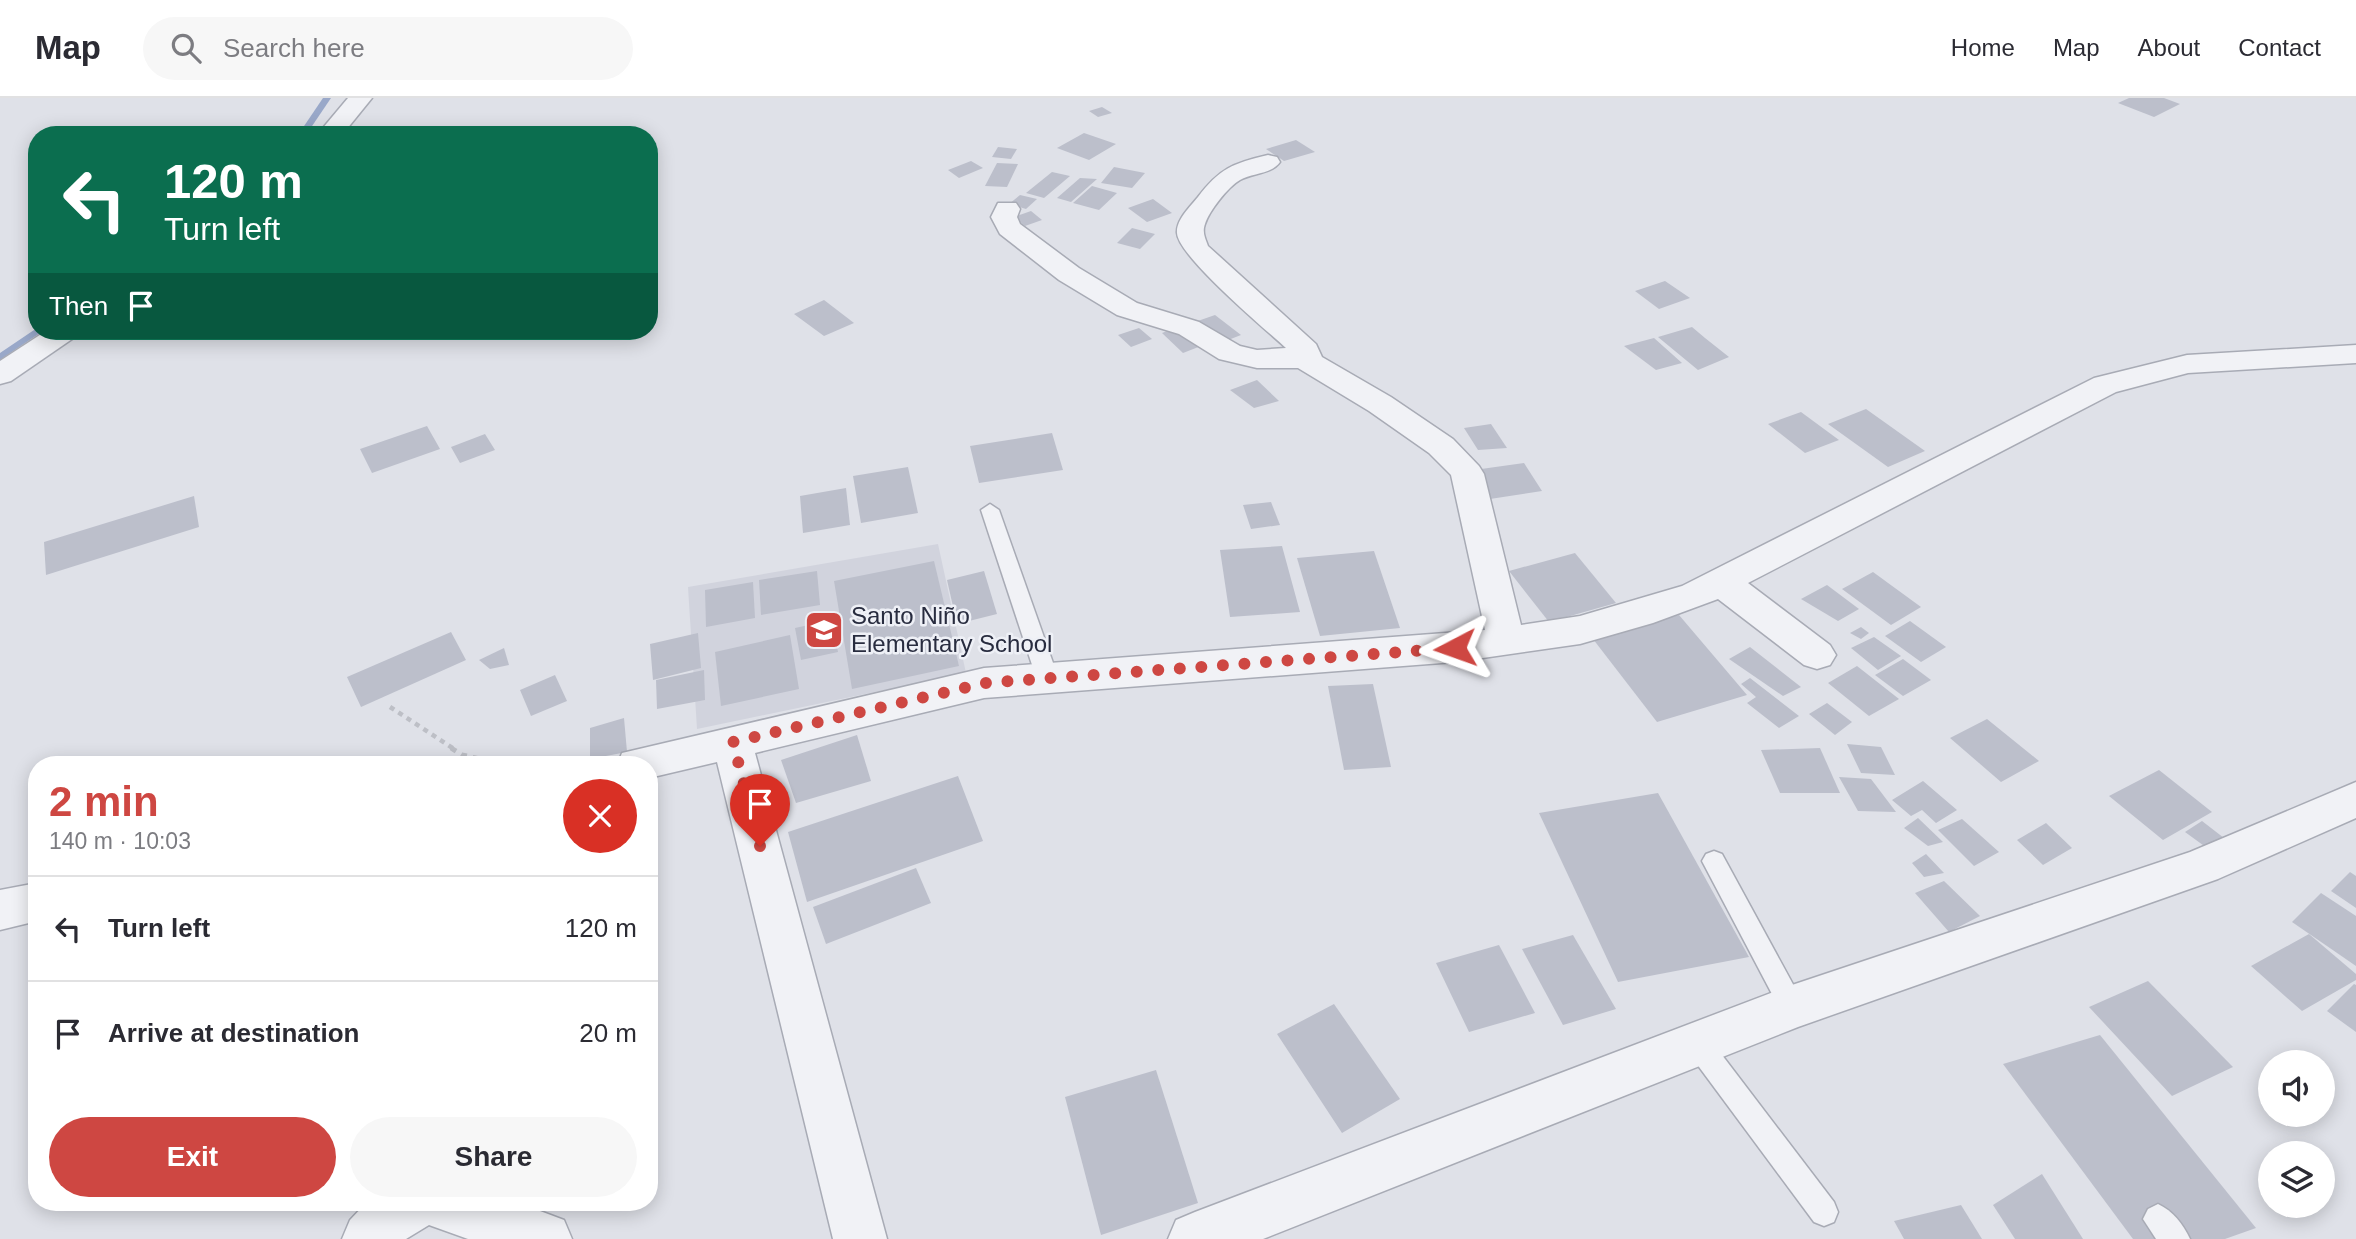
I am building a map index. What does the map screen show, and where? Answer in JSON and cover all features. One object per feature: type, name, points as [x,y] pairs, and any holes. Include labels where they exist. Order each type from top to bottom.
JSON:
[{"type":"street","points":[[337,126],[360,98]]},
{"type":"street","points":[[1268,162],[1232,174],[1224,180],[1192,222],[1190,234],[1196,249],[1305,350],[1309,362]]},
{"type":"street","points":[[1007,209],[1004,217],[1009,228],[1115,304],[1189,328],[1230,353],[1257,359],[1294,357],[1309,362],[1380,404],[1456,459],[1467,474],[1506,641]]},
{"type":"street","points":[[0,375],[52,340]]},
{"type":"street","points":[[658,760],[985,683],[1455,648],[1580,630],[1640,614],[1695,595],[2105,385],[2187,364],[2356,354]]},
{"type":"street","points":[[1720,582],[1817,655]]},
{"type":"street","points":[[733,742],[860,1239]]},
{"type":"street","points":[[1195,1239],[1792,1007],[2203,866],[2356,799]]},
{"type":"street","points":[[0,910],[28,904]]},
{"type":"street","points":[[369,1239],[386,1219],[398,1211]]},
{"type":"street","points":[[463,1211],[545,1239]]},
{"type":"lane","points":[[989,510],[1047,677]]},
{"type":"lane","points":[[1714,861],[1792,1007]]},
{"type":"lane","points":[[1697,1044],[1824,1212]]},
{"type":"path","points":[[390,708],[462,755],[472,756]]},
{"type":"shaded area","name":"Santo Niño Elementary School","points":[[938,544],[966,673],[697,729],[688,587]]},
{"type":"building","points":[[2129,98],[2164,98],[2180,104],[2154,117],[2118,103]]},
{"type":"building","points":[[1102,107],[1112,113],[1098,117],[1089,111]]},
{"type":"building","points":[[1084,133],[1116,144],[1089,160],[1057,148]]},
{"type":"building","points":[[1296,140],[1315,152],[1284,161],[1266,149]]},
{"type":"building","points":[[998,147],[1017,149],[1011,159],[992,157]]},
{"type":"building","points":[[971,161],[983,168],[959,178],[948,170]]},
{"type":"building","points":[[997,163],[1018,164],[1007,187],[985,186]]},
{"type":"building","points":[[1114,167],[1145,173],[1132,188],[1101,183]]},
{"type":"building","points":[[1052,172],[1070,176],[1044,198],[1026,193]]},
{"type":"building","points":[[1080,178],[1097,179],[1071,202],[1057,198]]},
{"type":"building","points":[[1092,186],[1117,193],[1099,210],[1073,203]]},
{"type":"building","points":[[1020,195],[1037,199],[1026,209],[1009,204]]},
{"type":"building","points":[[1153,199],[1172,213],[1147,222],[1128,208]]},
{"type":"building","points":[[1031,211],[1042,220],[1025,226],[1014,217]]},
{"type":"building","points":[[1132,228],[1155,234],[1140,249],[1117,243]]},
{"type":"building","points":[[1665,281],[1690,298],[1659,309],[1635,291]]},
{"type":"building","points":[[824,300],[854,323],[824,336],[794,314]]},
{"type":"building","points":[[1215,315],[1241,335],[1218,344],[1192,323]]},
{"type":"building","points":[[1180,326],[1201,346],[1183,353],[1162,333]]},
{"type":"building","points":[[1692,327],[1729,357],[1698,370],[1658,337]]},
{"type":"building","points":[[1139,328],[1152,339],[1131,347],[1118,335]]},
{"type":"building","points":[[1654,338],[1682,363],[1656,370],[1624,346]]},
{"type":"building","points":[[1257,380],[1279,401],[1254,408],[1230,390]]},
{"type":"building","points":[[1866,409],[1925,451],[1888,467],[1828,424]]},
{"type":"building","points":[[1801,412],[1839,440],[1805,453],[1768,424]]},
{"type":"building","points":[[1491,424],[1507,448],[1478,450],[1464,428]]},
{"type":"building","points":[[427,426],[440,449],[372,473],[360,449]]},
{"type":"building","points":[[1052,433],[1063,470],[979,483],[970,446]]},
{"type":"building","points":[[485,434],[495,450],[460,463],[451,447]]},
{"type":"building","points":[[1524,463],[1542,491],[1490,499],[1474,470]]},
{"type":"building","points":[[908,467],[918,513],[861,523],[853,476]]},
{"type":"building","points":[[846,488],[850,525],[803,533],[800,496]]},
{"type":"building","points":[[194,496],[199,527],[46,575],[44,542]]},
{"type":"building","points":[[1271,502],[1280,525],[1251,529],[1243,505]]},
{"type":"building","points":[[1282,546],[1300,612],[1230,617],[1220,550]]},
{"type":"building","points":[[1374,551],[1400,628],[1320,636],[1297,558]]},
{"type":"building","points":[[1575,553],[1616,603],[1549,622],[1509,571]]},
{"type":"building","points":[[934,561],[959,666],[852,689],[834,581]]},
{"type":"building","points":[[817,571],[820,605],[761,615],[759,580]]},
{"type":"building","points":[[984,571],[997,614],[957,624],[947,580]]},
{"type":"building","points":[[1873,572],[1921,607],[1891,625],[1842,589]]},
{"type":"building","points":[[753,582],[755,618],[706,627],[705,590]]},
{"type":"building","points":[[1827,585],[1859,609],[1838,621],[1801,599]]},
{"type":"building","points":[[1679,615],[1747,695],[1657,722],[1593,639]]},
{"type":"building","points":[[832,620],[838,652],[801,660],[795,628]]},
{"type":"building","points":[[1910,621],[1946,647],[1921,662],[1885,636]]},
{"type":"building","points":[[1861,627],[1869,633],[1861,639],[1850,633]]},
{"type":"building","points":[[451,632],[466,660],[361,707],[347,677]]},
{"type":"building","points":[[698,633],[701,668],[653,680],[650,644]]},
{"type":"building","points":[[790,635],[799,689],[721,706],[715,652]]},
{"type":"building","points":[[1874,637],[1901,656],[1878,670],[1851,648]]},
{"type":"building","points":[[1750,647],[1801,687],[1783,696],[1729,659]]},
{"type":"building","points":[[504,648],[509,665],[490,669],[479,660]]},
{"type":"building","points":[[1903,659],[1931,680],[1903,696],[1875,675]]},
{"type":"building","points":[[1857,666],[1899,699],[1869,716],[1828,683]]},
{"type":"building","points":[[704,670],[705,700],[657,709],[656,680]]},
{"type":"building","points":[[555,675],[567,701],[531,716],[520,690]]},
{"type":"building","points":[[1750,678],[1799,716],[1779,728],[1747,703],[1756,697],[1741,684]]},
{"type":"building","points":[[1373,684],[1391,767],[1344,770],[1328,686]]},
{"type":"building","points":[[1827,703],[1852,722],[1835,735],[1809,714]]},
{"type":"building","points":[[624,718],[627,752],[590,756],[590,728]]},
{"type":"building","points":[[1987,719],[2039,761],[2001,782],[1950,738]]},
{"type":"building","points":[[857,735],[871,781],[796,803],[781,760]]},
{"type":"building","points":[[1847,744],[1881,747],[1895,775],[1861,773]]},
{"type":"building","points":[[1820,748],[1840,793],[1780,793],[1761,750]]},
{"type":"building","points":[[2159,770],[2212,812],[2163,840],[2109,796]]},
{"type":"building","points":[[958,776],[983,841],[807,902],[788,832]]},
{"type":"building","points":[[1839,777],[1871,779],[1896,812],[1858,811]]},
{"type":"building","points":[[1923,781],[1957,810],[1936,823],[1922,810],[1911,816],[1892,800]]},
{"type":"building","points":[[1658,793],[1749,957],[1618,982],[1539,813]]},
{"type":"building","points":[[1918,818],[1943,842],[1928,846],[1904,828]]},
{"type":"building","points":[[1962,819],[1999,852],[1974,866],[1938,830]]},
{"type":"building","points":[[2202,821],[2224,838],[2207,848],[2185,832]]},
{"type":"building","points":[[2046,823],[2072,848],[2043,865],[2017,840]]},
{"type":"building","points":[[1926,854],[1944,873],[1924,877],[1912,863]]},
{"type":"building","points":[[916,868],[931,903],[826,944],[813,907]]},
{"type":"building","points":[[2350,872],[2356,876],[2356,908],[2331,891]]},
{"type":"building","points":[[1944,881],[1980,916],[1949,932],[1915,893]]},
{"type":"building","points":[[2321,893],[2356,916],[2356,966],[2292,922]]},
{"type":"building","points":[[2309,934],[2356,974],[2356,980],[2302,1011],[2251,966]]},
{"type":"building","points":[[1573,935],[1616,1009],[1563,1025],[1522,949]]},
{"type":"building","points":[[1499,945],[1535,1013],[1469,1032],[1436,963]]},
{"type":"building","points":[[2148,981],[2233,1067],[2172,1096],[2089,1007]]},
{"type":"building","points":[[2356,985],[2356,1032],[2327,1011]]},
{"type":"building","points":[[1334,1004],[1400,1099],[1342,1133],[1277,1034]]},
{"type":"building","points":[[2100,1035],[2256,1228],[2225,1239],[2133,1239],[2003,1064]]},
{"type":"building","points":[[1156,1070],[1198,1203],[1101,1235],[1065,1097]]},
{"type":"building","points":[[2042,1174],[2083,1239],[2015,1239],[1993,1205]]},
{"type":"building","points":[[1961,1205],[1982,1239],[1904,1239],[1894,1221]]},
{"type":"waterway","points":[[308,126],[327,98]]},
{"type":"waterway","points":[[0,357],[28,338]]},
{"type":"place","name":"Santo Niño Elementary School","points":[[824,630]]},
{"type":"route","points":[[760,846],[733,742],[985,683],[1455,648]]}]
